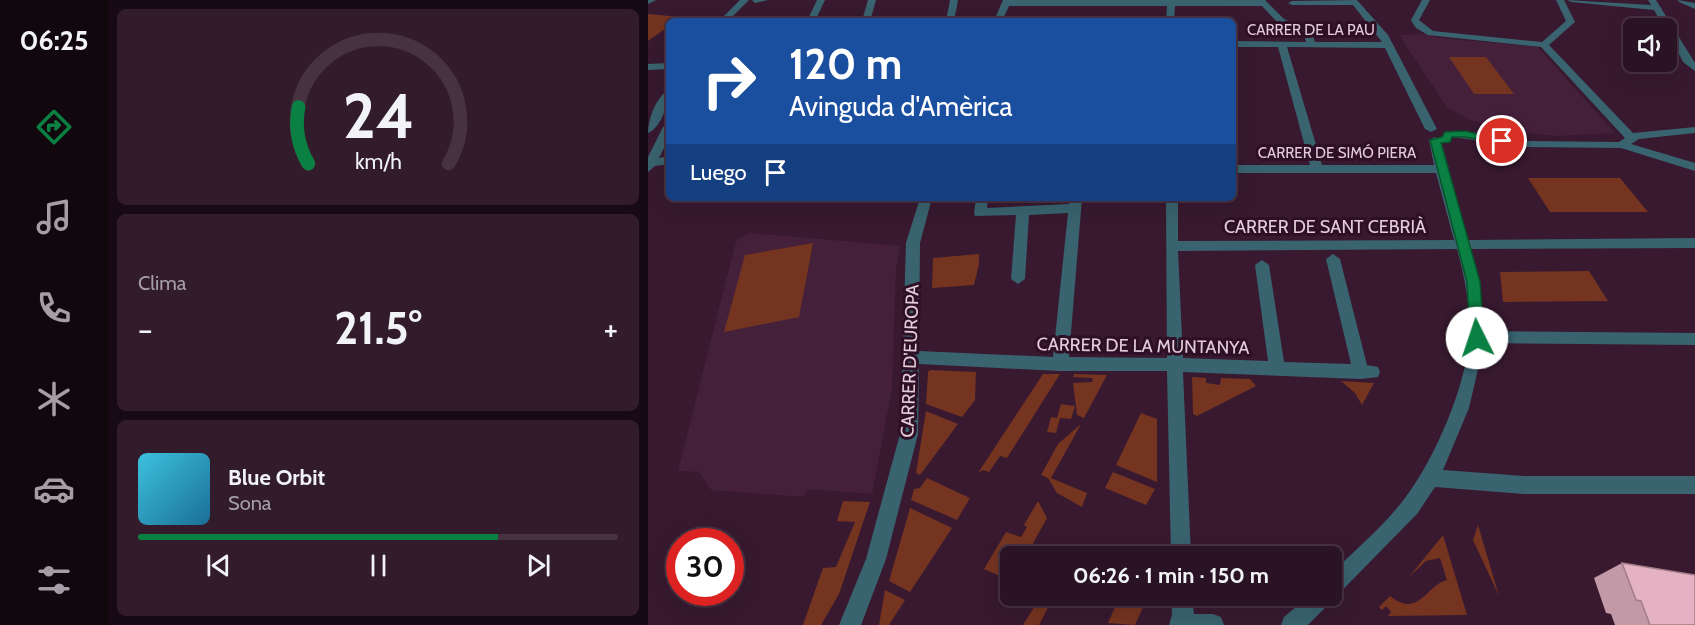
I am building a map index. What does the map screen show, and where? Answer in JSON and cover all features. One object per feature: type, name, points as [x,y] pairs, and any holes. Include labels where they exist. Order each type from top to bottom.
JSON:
[{"type":"street","points":[[726,18],[745,0]]},
{"type":"street","points":[[739,18],[755,0],[764,0]]},
{"type":"street","points":[[813,18],[821,0]]},
{"type":"street","points":[[867,18],[872,0]]},
{"type":"street","points":[[951,18],[954,0]]},
{"type":"street","points":[[1426,0],[1416,15],[1415,20],[1419,26],[1440,35],[1544,45],[1626,141],[1695,167]]},
{"type":"street","points":[[1544,45],[1570,22],[1560,0]]},
{"type":"street","points":[[1571,0],[1655,4],[1688,62],[1695,68]]},
{"type":"street","points":[[1682,0],[1695,6]]},
{"type":"street","points":[[1292,3],[1355,1],[1388,45],[1438,134],[1442,169],[1473,282],[1477,338],[1465,394],[1447,444],[1430,478],[1410,507],[1342,578]]},
{"type":"street","points":[[999,18],[1007,2],[1260,2],[1281,21],[1308,33],[1311,45]]},
{"type":"street","points":[[1170,18],[1171,2]]},
{"type":"street","name":"CARRER DE LA PAU","points":[[1236,45],[1388,45]]},
{"type":"street","points":[[1282,45],[1317,168]]},
{"type":"street","points":[[648,67],[666,66]]},
{"type":"street","points":[[648,130],[666,98]]},
{"type":"street","points":[[1438,134],[1465,134],[1525,144],[1626,141],[1695,130]]},
{"type":"street","points":[[649,165],[666,133]]},
{"type":"street","points":[[649,165],[666,161]]},
{"type":"street","name":"CARRER DE SIMÓ PIERA","points":[[1236,169],[1442,169]]},
{"type":"street","name":"CARRER D'EUROPA","points":[[850,625],[876,559],[909,434],[913,357],[913,243],[925,201]]},
{"type":"street","points":[[982,201],[980,213],[1023,211],[1076,203],[1060,364]]},
{"type":"street","points":[[1172,201],[1171,246],[1180,546]]},
{"type":"street","points":[[1018,279],[1023,211]]},
{"type":"street","name":"CARRER DE SANT CEBRIÀ","points":[[1171,246],[1695,243]]},
{"type":"street","name":"CARRER DE LA MUNTANYA","points":[[913,357],[1060,364],[1175,365],[1366,372],[1333,259]]},
{"type":"street","points":[[1262,265],[1277,369]]},
{"type":"street","points":[[1477,338],[1695,339]]},
{"type":"street","points":[[1430,478],[1524,485],[1695,485]]},
{"type":"street","points":[[1180,625],[1183,606]]},
{"type":"street","points":[[1292,625],[1313,606]]},
{"type":"street","points":[[1189,625],[1213,625]]},
{"type":"shaded area","points":[[648,14],[680,17],[666,18],[666,28],[648,41]]},
{"type":"shaded area","points":[[1426,34],[1440,38],[1538,47],[1615,133],[1557,136],[1511,131],[1470,120],[1447,107],[1399,35]]},
{"type":"shaded area","points":[[1449,57],[1486,57],[1514,94],[1474,94]]},
{"type":"shaded area","points":[[1528,178],[1620,178],[1648,212],[1550,212]]},
{"type":"shaded area","points":[[749,233],[900,246],[896,269],[892,389],[872,494],[808,489],[804,497],[711,490],[699,472],[678,471],[736,241]]},
{"type":"shaded area","points":[[813,243],[799,317],[724,332],[745,255]]},
{"type":"shaded area","points":[[979,254],[974,285],[932,288],[933,258]]},
{"type":"shaded area","points":[[1589,271],[1608,301],[1503,302],[1500,272]]},
{"type":"shaded area","points":[[930,370],[976,372],[975,400],[962,417],[926,404]]},
{"type":"shaded area","points":[[1043,374],[1060,374],[1007,458],[1000,456],[989,472],[983,470],[978,473]]},
{"type":"shaded area","points":[[1074,374],[1107,375],[1084,418],[1077,415],[1073,383],[1092,382],[1093,378],[1073,377]]},
{"type":"shaded area","points":[[1192,377],[1206,378],[1206,383],[1220,385],[1221,378],[1250,379],[1256,386],[1197,416],[1193,414]]},
{"type":"shaded area","points":[[1341,381],[1374,383],[1362,405],[1355,393]]},
{"type":"shaded area","points":[[1061,404],[1075,406],[1071,419],[1060,418],[1056,433],[1047,432],[1051,417],[1057,418]]},
{"type":"shaded area","points":[[926,411],[958,424],[920,475],[916,473]]},
{"type":"shaded area","points":[[1141,413],[1157,419],[1157,482],[1116,465]]},
{"type":"shaded area","points":[[1081,424],[1051,478],[1087,493],[1082,507],[1057,493],[1048,478],[1041,475],[1058,444]]},
{"type":"shaded area","points":[[1113,472],[1155,489],[1146,505],[1105,488]]},
{"type":"shaded area","points":[[927,478],[970,498],[957,520],[911,500],[914,489],[920,488]]},
{"type":"shaded area","points":[[843,501],[870,502],[839,594],[821,625],[803,625],[823,568],[836,567],[855,522],[837,521]]},
{"type":"shaded area","points":[[1038,501],[1047,518],[1032,546],[1000,546],[1000,576],[984,569],[1006,532],[1021,537],[1027,527],[1024,525]]},
{"type":"shaded area","points":[[910,508],[952,528],[910,592],[889,581]]},
{"type":"shaded area","points":[[1478,525],[1499,596],[1473,540]]},
{"type":"shaded area","points":[[1443,535],[1467,615],[1388,616],[1391,612],[1386,606],[1382,610],[1379,607],[1390,596],[1408,604],[1422,598],[1447,580],[1440,558],[1426,561],[1409,577]]},
{"type":"shaded area","points":[[885,590],[905,600],[889,625],[879,625]]},
{"type":"shaded area","points":[[1035,606],[1049,606],[1039,625],[1023,625]]},
{"type":"shaded area","points":[[1116,606],[1144,606],[1135,625],[1108,623]]},
{"type":"building","points":[[1622,563],[1695,575],[1695,625],[1650,625],[1641,601],[1636,600]]},
{"type":"route","points":[[1477,338],[1473,282],[1435,140],[1446,140],[1449,134],[1465,134],[1502,141]]}]
